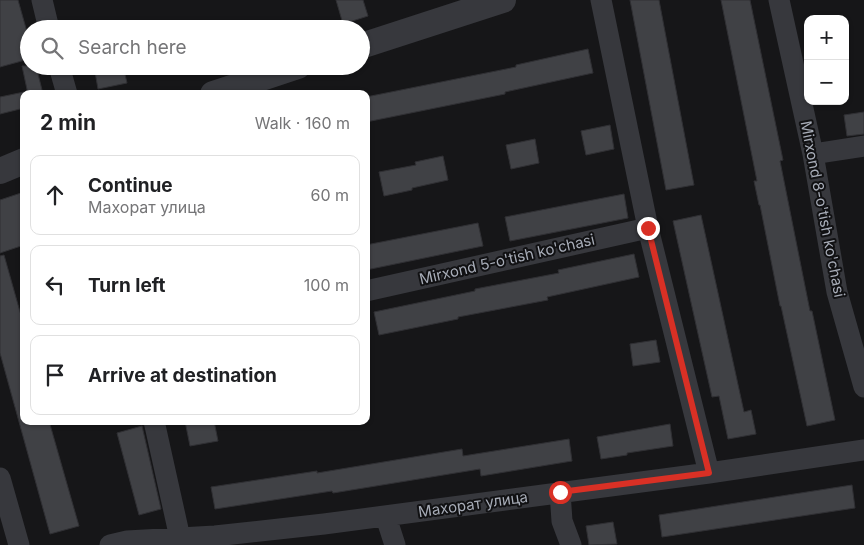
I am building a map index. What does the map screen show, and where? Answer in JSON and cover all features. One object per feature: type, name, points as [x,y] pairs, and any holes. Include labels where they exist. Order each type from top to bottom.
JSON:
[{"type":"street","points":[[42,0],[47,20]]},
{"type":"street","points":[[370,43],[504,0]]},
{"type":"street","points":[[601,0],[648,228],[709,473]]},
{"type":"street","name":"Mirxond 8-o'tish ko'chasi","points":[[778,0],[813,154],[837,292],[864,387]]},
{"type":"street","points":[[62,75],[66,90]]},
{"type":"street","points":[[225,90],[271,75]]},
{"type":"street","points":[[813,154],[864,146]]},
{"type":"street","points":[[0,171],[20,163]]},
{"type":"street","name":"Mirxond 5-o'tish ko'chasi","points":[[370,290],[648,228]]},
{"type":"street","points":[[155,425],[180,538]]},
{"type":"street","name":"Махорат улица","points":[[110,545],[127,541],[180,538],[216,540],[864,450]]},
{"type":"street","points":[[0,478],[19,545]]},
{"type":"street","points":[[560,492],[562,521],[571,545]]},
{"type":"street","points":[[386,516],[395,545]]},
{"type":"building","points":[[0,0],[18,0],[24,20],[20,20],[20,61],[0,67]]},
{"type":"building","points":[[336,0],[363,0],[368,16],[356,20],[342,20]]},
{"type":"building","points":[[630,0],[659,0],[694,185],[666,190]]},
{"type":"building","points":[[721,0],[750,0],[783,160],[780,161],[810,311],[812,311],[835,420],[807,426],[754,181],[757,181]]},
{"type":"building","points":[[588,49],[593,73],[505,92],[505,94],[370,121],[370,96],[516,67],[516,65]]},
{"type":"building","points":[[24,75],[38,75],[42,90],[27,90]]},
{"type":"building","points":[[96,75],[125,75],[127,83],[98,89]]},
{"type":"building","points":[[20,93],[20,109],[0,114],[0,97]]},
{"type":"building","points":[[864,112],[864,134],[847,136],[844,115]]},
{"type":"building","points":[[610,125],[614,149],[586,155],[581,131]]},
{"type":"building","points":[[535,139],[539,163],[511,169],[506,145]]},
{"type":"building","points":[[443,156],[448,180],[384,196],[379,172],[416,165],[415,162]]},
{"type":"building","points":[[20,193],[20,246],[0,253],[0,200]]},
{"type":"building","points":[[624,194],[628,218],[510,241],[505,217]]},
{"type":"building","points":[[701,215],[744,412],[751,410],[756,434],[728,439],[719,396],[712,397],[673,221]]},
{"type":"building","points":[[478,223],[483,246],[370,269],[370,244]]},
{"type":"building","points":[[634,254],[639,277],[547,297],[548,300],[458,317],[458,319],[379,335],[374,312],[475,291],[475,289],[559,273],[558,270]]},
{"type":"building","points":[[4,255],[20,312],[20,425],[50,425],[79,526],[50,534],[0,353],[0,256]]},
{"type":"building","points":[[656,340],[660,362],[633,366],[630,344]]},
{"type":"building","points":[[670,424],[673,446],[601,459],[597,437]]},
{"type":"building","points":[[186,425],[215,425],[218,441],[190,446]]},
{"type":"building","points":[[142,426],[161,509],[139,515],[117,433]]},
{"type":"building","points":[[569,439],[572,461],[481,476],[480,469],[333,493],[332,491],[215,509],[211,487],[317,471],[317,473],[462,449],[463,456]]},
{"type":"building","points":[[852,485],[855,508],[662,537],[659,515]]},
{"type":"building","points":[[613,522],[617,544],[589,545],[586,526]]},
{"type":"route","points":[[560,492],[709,473],[648,228]]}]
